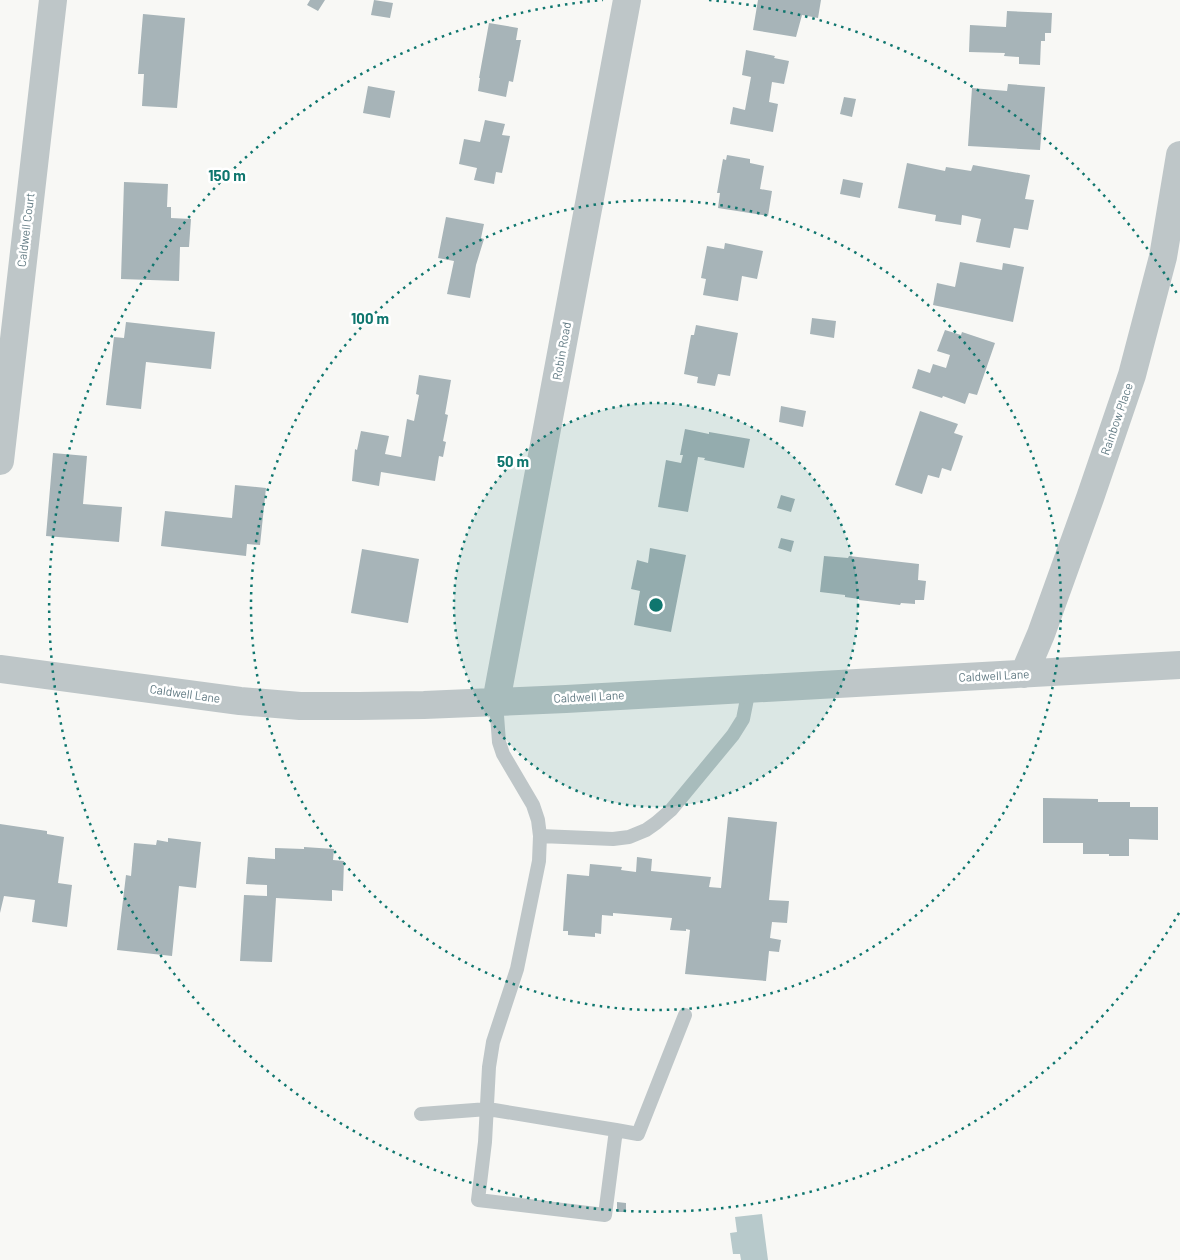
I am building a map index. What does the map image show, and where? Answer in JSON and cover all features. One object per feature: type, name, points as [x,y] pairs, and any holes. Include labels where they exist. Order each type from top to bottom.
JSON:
[{"type":"street","name":"Caldwell Court","points":[[0,461],[53,0]]},
{"type":"street","name":"Robin Road","points":[[496,702],[627,0]]},
{"type":"street","name":"Rainbow Place","points":[[1024,674],[1041,634],[1132,376],[1163,257],[1180,155]]},
{"type":"street","name":"Caldwell Lane","points":[[0,669],[240,701],[292,705],[424,705],[1180,665]]},
{"type":"lane","points":[[540,836],[612,839],[629,837],[646,830],[656,823],[671,810],[733,735],[743,719],[749,689]]},
{"type":"lane","points":[[496,702],[499,742],[503,754],[533,805],[538,820],[540,836],[539,861],[517,969],[493,1042],[489,1067],[488,1109],[478,1200],[605,1215],[616,1130]]},
{"type":"lane","points":[[421,1114],[488,1109],[638,1134],[685,1015]]},
{"type":"shaded area","points":[[762,1214],[768,1260],[741,1260],[740,1254],[733,1254],[730,1233],[737,1232],[735,1217]]},
{"type":"building","points":[[310,0],[325,0],[318,11],[307,5]]},
{"type":"building","points":[[374,0],[393,3],[390,18],[371,15]]},
{"type":"building","points":[[758,0],[821,0],[818,18],[802,15],[796,37],[753,30]]},
{"type":"building","points":[[1007,11],[1052,13],[1051,33],[1045,33],[1045,41],[1041,41],[1040,65],[1019,64],[1019,57],[1004,56],[1005,53],[969,52],[970,25],[1006,27]]},
{"type":"building","points":[[143,14],[185,18],[177,108],[142,106],[144,74],[138,74]]},
{"type":"building","points":[[489,23],[518,28],[516,40],[521,40],[513,82],[509,81],[506,97],[478,91]]},
{"type":"building","points":[[746,50],[789,61],[784,84],[772,82],[769,102],[778,104],[773,132],[730,124],[733,107],[745,110],[751,77],[742,75]]},
{"type":"building","points":[[1008,84],[1045,87],[1040,150],[968,146],[972,88],[1007,91]]},
{"type":"building","points":[[368,86],[395,91],[390,118],[363,113]]},
{"type":"building","points":[[844,97],[856,99],[852,117],[840,114]]},
{"type":"building","points":[[485,120],[505,124],[502,135],[510,136],[502,173],[496,172],[494,184],[474,180],[477,168],[459,164],[464,139],[480,142]]},
{"type":"building","points":[[727,155],[750,159],[750,163],[764,166],[760,189],[772,191],[768,216],[718,208],[720,193],[717,193],[723,159],[726,160]]},
{"type":"building","points":[[907,163],[945,171],[946,167],[971,171],[973,165],[1030,175],[1025,199],[1034,200],[1028,230],[1014,228],[1010,248],[976,242],[981,219],[962,215],[961,225],[935,221],[936,215],[898,208]]},
{"type":"building","points":[[843,179],[863,183],[860,198],[840,194]]},
{"type":"building","points":[[124,182],[168,184],[167,207],[171,207],[171,218],[191,219],[189,247],[180,247],[179,281],[121,279]]},
{"type":"building","points":[[446,217],[484,224],[481,238],[484,239],[476,265],[470,298],[447,294],[454,261],[438,258]]},
{"type":"building","points":[[725,243],[763,251],[757,279],[742,276],[738,301],[703,295],[706,279],[701,278],[707,246],[724,249]]},
{"type":"building","points":[[960,262],[1002,270],[1003,263],[1024,267],[1013,322],[933,305],[937,283],[955,287]]},
{"type":"building","points":[[812,318],[836,321],[834,338],[810,334]]},
{"type":"building","points":[[126,322],[215,332],[211,369],[146,362],[141,409],[106,405],[114,337],[124,338]]},
{"type":"building","points":[[696,325],[738,333],[730,376],[718,374],[715,386],[697,383],[698,377],[684,374],[691,335],[694,335]]},
{"type":"building","points":[[945,330],[961,335],[962,332],[995,343],[977,395],[969,393],[965,404],[912,388],[918,369],[930,373],[933,364],[946,368],[950,355],[937,351]]},
{"type":"building","points":[[419,375],[451,380],[445,414],[448,415],[443,441],[446,442],[443,457],[439,456],[435,481],[381,472],[379,486],[352,481],[355,449],[357,450],[361,431],[389,436],[385,454],[401,457],[407,419],[414,421],[419,395],[416,394]]},
{"type":"building","points":[[781,406],[806,411],[803,427],[779,422]]},
{"type":"building","points":[[920,411],[958,424],[954,433],[963,436],[951,471],[942,468],[939,478],[928,475],[922,494],[895,485]]},
{"type":"building","points":[[685,429],[750,439],[744,468],[704,460],[705,458],[698,457],[688,512],[658,507],[666,460],[681,463],[683,455],[680,455]]},
{"type":"building","points":[[53,453],[87,456],[83,504],[122,507],[119,542],[46,536]]},
{"type":"building","points":[[235,485],[266,488],[260,545],[247,544],[246,556],[161,546],[165,511],[232,518]]},
{"type":"building","points":[[781,495],[795,499],[791,512],[777,508]]},
{"type":"building","points":[[781,538],[794,541],[791,552],[778,548]]},
{"type":"building","points":[[650,548],[686,555],[671,632],[634,625],[640,591],[631,589],[637,560],[648,563]]},
{"type":"building","points":[[362,549],[419,559],[408,623],[351,613]]},
{"type":"building","points":[[824,556],[848,558],[849,556],[919,564],[918,580],[926,581],[924,600],[915,600],[915,604],[901,603],[900,605],[859,600],[845,597],[845,595],[820,592]]},
{"type":"building","points":[[1043,798],[1098,799],[1098,802],[1130,802],[1130,807],[1158,807],[1158,840],[1129,839],[1129,856],[1083,854],[1083,843],[1043,843]]},
{"type":"building","points":[[728,817],[777,822],[769,900],[789,901],[787,923],[772,922],[770,938],[781,940],[779,952],[769,951],[766,981],[685,974],[690,930],[670,930],[672,918],[613,913],[613,916],[602,915],[601,934],[595,933],[595,937],[568,935],[568,931],[563,931],[567,874],[589,876],[590,864],[622,867],[621,870],[636,872],[637,857],[652,859],[651,871],[711,877],[709,887],[721,888]]},
{"type":"building","points":[[0,824],[47,831],[47,834],[64,837],[58,883],[72,885],[67,927],[32,922],[35,900],[4,896],[0,913]]},
{"type":"building","points":[[168,838],[201,842],[196,888],[179,886],[172,956],[117,950],[126,875],[131,876],[134,843],[156,845],[157,840],[168,842]]},
{"type":"building","points":[[304,847],[334,849],[333,860],[344,861],[343,891],[332,890],[332,901],[276,898],[272,962],[240,961],[244,895],[267,896],[267,885],[246,884],[248,857],[275,859],[275,848],[304,849]]},
{"type":"building","points":[[617,1202],[626,1203],[626,1212],[617,1212]]}]
